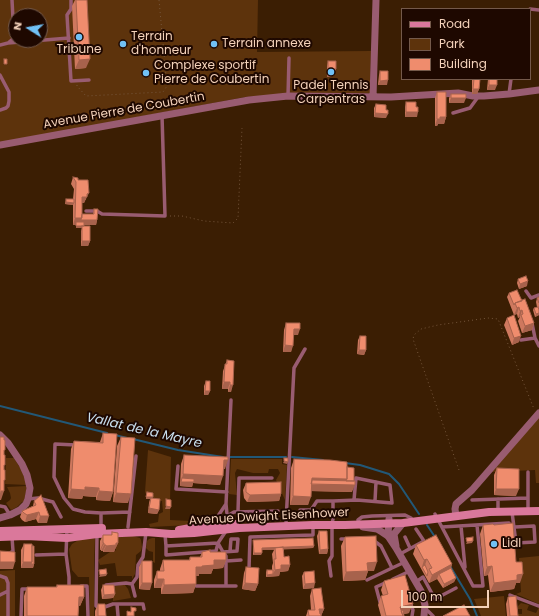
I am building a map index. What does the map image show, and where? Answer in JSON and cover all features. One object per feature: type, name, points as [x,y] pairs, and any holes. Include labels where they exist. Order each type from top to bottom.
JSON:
[{"type":"main road","name":"Avenue Dwight Eisenhower","points":[[455,513],[464,509],[539,508]]},
{"type":"main road","name":"Avenue Dwight Eisenhower","points":[[389,521],[403,523],[455,513],[539,511]]},
{"type":"main road","name":"Avenue Dwight Eisenhower","points":[[0,530],[12,533],[67,538],[99,531],[128,528],[173,530],[227,523],[264,524],[286,522],[389,521],[436,516]]},
{"type":"main road","name":"Avenue Dwight Eisenhower","points":[[0,536],[12,533],[67,529],[194,533],[210,532],[227,523],[313,525],[332,522]]},
{"type":"street","points":[[373,97],[376,0]]},
{"type":"street","name":"Avenue Pierre de Coubertin","points":[[0,145],[249,100],[288,96],[373,97],[458,93],[479,96],[539,90]]},
{"type":"street","points":[[455,513],[456,504],[472,490],[538,414]]},
{"type":"street","points":[[0,435],[8,443],[22,464],[30,488],[26,504],[20,510],[0,518]]},
{"type":"street","points":[[389,521],[392,526],[391,535],[398,551],[423,597],[425,605],[424,613]]},
{"type":"street","points":[[355,522],[391,535]]},
{"type":"street","points":[[391,535],[403,523]]},
{"type":"lane","points":[[71,0],[71,8],[68,15],[71,81],[88,80]]},
{"type":"lane","points":[[48,40],[69,38]]},
{"type":"lane","points":[[0,45],[8,43]]},
{"type":"lane","points":[[288,96],[289,58]]},
{"type":"lane","points":[[0,75],[9,92],[9,101],[6,108],[0,110]]},
{"type":"lane","points":[[509,94],[511,80]]},
{"type":"lane","points":[[453,113],[470,108],[479,96]]},
{"type":"lane","points":[[86,211],[98,211],[102,214],[165,216],[162,115]]},
{"type":"lane","points":[[526,291],[531,298],[539,295]]},
{"type":"lane","points":[[530,315],[535,338],[539,346]]},
{"type":"lane","points":[[521,340],[535,338]]},
{"type":"lane","points":[[286,522],[294,368],[305,348]]},
{"type":"lane","points":[[227,523],[226,504],[231,400]]},
{"type":"lane","points":[[82,445],[55,444],[54,478],[64,498],[72,509],[85,512],[130,512]]},
{"type":"lane","points":[[128,528],[136,456]]},
{"type":"lane","points":[[178,466],[176,489],[227,492]]},
{"type":"lane","points":[[528,472],[528,508]]},
{"type":"lane","points":[[238,512],[239,478],[272,478]]},
{"type":"lane","points":[[300,510],[311,510],[317,501],[354,500],[392,503],[390,485],[356,478],[354,500]]},
{"type":"lane","points":[[375,501],[376,482]]},
{"type":"lane","points":[[28,499],[38,498],[53,502],[61,518]]},
{"type":"lane","points":[[472,500],[528,498]]},
{"type":"lane","points":[[498,499],[498,508]]},
{"type":"lane","points":[[331,576],[329,561],[332,556],[333,501]]},
{"type":"lane","points":[[212,525],[226,504]]},
{"type":"lane","points":[[0,506],[5,507],[10,515]]},
{"type":"lane","points":[[166,555],[216,551],[227,523],[234,512],[278,511]]},
{"type":"lane","points":[[442,527],[477,525],[514,525],[534,526],[535,542],[516,543],[514,525],[512,511]]},
{"type":"lane","points":[[101,513],[96,606],[102,608],[113,604],[143,604],[144,609]]},
{"type":"lane","points":[[355,522],[362,517],[372,516],[405,515],[412,518]]},
{"type":"lane","points":[[436,516],[474,586],[483,586],[477,525]]},
{"type":"lane","points":[[249,569],[250,537],[313,535],[313,525]]},
{"type":"lane","points":[[461,526],[465,570]]},
{"type":"lane","points":[[67,529],[66,554],[69,587]]},
{"type":"lane","points":[[398,551],[410,548],[424,541],[416,529]]},
{"type":"lane","points":[[135,596],[132,584],[136,577],[138,565],[143,558],[146,532]]},
{"type":"lane","points":[[8,555],[12,551],[12,533]]},
{"type":"lane","points":[[165,533],[166,561]]},
{"type":"lane","points":[[341,539],[355,538]]},
{"type":"lane","points":[[371,538],[381,546],[392,568]]},
{"type":"lane","points":[[405,538],[410,548]]},
{"type":"lane","points":[[166,546],[218,543]]},
{"type":"lane","points":[[218,543],[222,552],[226,556],[226,586]]},
{"type":"lane","points":[[222,552],[230,551]]},
{"type":"lane","points":[[36,555],[66,554]]},
{"type":"lane","points":[[226,561],[240,560]]},
{"type":"lane","points":[[367,580],[405,562]]},
{"type":"lane","points":[[0,576],[6,578],[8,583],[8,616]]},
{"type":"lane","points":[[380,602],[376,587],[411,577],[423,577],[435,599],[456,588]]},
{"type":"lane","points":[[106,585],[126,583],[132,584]]},
{"type":"lane","points":[[61,587],[87,586],[88,616]]},
{"type":"lane","points":[[196,586],[236,586]]},
{"type":"lane","points":[[20,616],[22,589],[37,589]]},
{"type":"lane","points":[[0,595],[8,591]]},
{"type":"lane","points":[[510,595],[539,606]]},
{"type":"lane","points":[[409,597],[413,610],[412,616]]},
{"type":"lane","points":[[117,604],[118,616]]},
{"type":"lane","points":[[424,613],[428,612],[433,616]]},
{"type":"path","points":[[77,81],[77,86],[86,96],[163,92],[167,86],[159,0]]},
{"type":"path","points":[[165,216],[182,216],[204,221],[233,223],[238,218],[242,128]]},
{"type":"path","points":[[459,470],[414,339],[414,335],[421,329],[488,318],[498,319],[538,414]]},
{"type":"green space","name":"Complexe sportif Pierre de Coubertin","points":[[0,0],[258,0],[257,52],[371,51],[370,93],[290,94],[245,97],[0,143]]},
{"type":"green space","points":[[539,417],[539,483],[536,483],[535,470],[491,472]]},
{"type":"green space","points":[[148,450],[171,457],[170,502],[165,509],[170,509],[170,520],[192,521],[191,525],[150,527],[149,524],[158,522],[159,514],[163,512],[162,501],[152,500],[153,494],[146,494],[145,492]]},
{"type":"green space","points":[[6,458],[14,458],[22,471],[27,485],[5,484]]},
{"type":"green space","points":[[231,459],[282,459],[282,464],[287,465],[285,500],[276,480],[280,473],[278,469],[269,469],[268,473],[253,473],[237,469],[235,473],[237,495],[229,494]]},
{"type":"green space","points":[[27,486],[24,502],[11,510],[6,503],[11,498],[7,487]]},
{"type":"green space","points":[[133,536],[140,538],[142,547],[141,551],[136,555],[135,574],[132,579],[132,576],[117,576],[115,563],[100,565],[98,560],[116,550],[115,539],[104,537]]},
{"type":"green space","points":[[95,537],[94,616],[90,616],[89,577],[78,577],[72,570],[69,549],[72,544],[80,539]]},
{"type":"green space","points":[[155,538],[155,563],[153,562],[153,552],[146,548],[147,541]]},
{"type":"green space","points":[[539,556],[539,604],[516,594],[521,592],[519,558]]},
{"type":"green space","points":[[15,570],[15,616],[0,616],[0,571]]},
{"type":"green space","points":[[124,584],[128,589],[131,598],[113,601],[113,594],[115,594],[114,588],[104,589]]},
{"type":"green space","points":[[504,596],[506,616],[481,616],[474,599]]},
{"type":"green space","points":[[521,603],[529,605],[527,610],[536,613],[539,607],[539,616],[518,616],[518,614],[522,614],[522,609],[518,609],[518,606]]},
{"type":"building","points":[[76,0],[87,0],[90,59],[79,60]]},
{"type":"building","points":[[4,59],[7,59],[7,64],[4,64]]},
{"type":"building","points":[[328,61],[336,61],[336,69],[333,69],[333,72],[328,72]]},
{"type":"building","points":[[380,71],[388,71],[388,80],[380,81]]},
{"type":"building","points":[[474,80],[480,80],[479,89],[473,89]]},
{"type":"building","points":[[489,80],[497,80],[497,85],[489,85]]},
{"type":"building","points":[[437,92],[446,92],[446,117],[440,117],[440,119],[437,119]]},
{"type":"building","points":[[451,94],[466,94],[466,98],[451,98]]},
{"type":"building","points":[[406,102],[416,102],[418,112],[406,112]]},
{"type":"building","points":[[376,104],[386,105],[388,114],[375,113]]},
{"type":"building","points":[[73,177],[78,178],[78,180],[88,180],[89,193],[87,194],[87,197],[82,197],[82,218],[75,218],[76,182]]},
{"type":"building","points":[[66,199],[74,199],[74,203],[66,202]]},
{"type":"building","points":[[94,209],[98,209],[97,220],[81,220],[82,214],[94,214]]},
{"type":"building","points":[[76,222],[84,222],[84,226],[76,226]]},
{"type":"building","points":[[82,226],[90,226],[90,241],[82,241]]},
{"type":"building","points":[[526,276],[528,281],[520,284],[518,279]]},
{"type":"building","points":[[517,290],[522,301],[515,303],[514,305],[509,293]]},
{"type":"building","points":[[525,299],[534,323],[525,326],[521,315],[523,314],[522,310],[520,311],[519,307],[517,308],[515,303]]},
{"type":"building","points":[[538,307],[539,313],[536,314],[534,308]]},
{"type":"building","points":[[514,315],[521,336],[514,338],[507,318]]},
{"type":"building","points":[[286,323],[300,323],[300,329],[294,329],[293,346],[285,345]]},
{"type":"building","points":[[360,336],[366,336],[366,350],[359,350]]},
{"type":"building","points":[[227,360],[234,361],[233,385],[230,385],[230,382],[224,382],[225,364],[227,364]]},
{"type":"building","points":[[206,381],[210,381],[210,391],[205,391]]},
{"type":"building","points":[[103,433],[117,434],[113,492],[99,491],[99,488],[85,487],[85,490],[71,489],[74,441],[103,443]]},
{"type":"building","points":[[0,437],[4,437],[5,440],[5,480],[4,491],[1,491],[1,493],[0,493]]},
{"type":"building","points":[[121,437],[135,438],[131,494],[116,493]]},
{"type":"building","points":[[184,455],[228,457],[228,460],[224,460],[223,476],[183,474]]},
{"type":"building","points":[[284,458],[288,458],[288,462],[284,461]]},
{"type":"building","points":[[294,459],[347,462],[347,479],[312,478],[311,497],[293,496]]},
{"type":"building","points":[[347,467],[354,468],[354,481],[346,481]]},
{"type":"building","points":[[497,468],[519,469],[519,489],[496,489]]},
{"type":"building","points":[[182,478],[194,479],[194,482],[181,482]]},
{"type":"building","points":[[312,480],[355,481],[355,485],[311,484]]},
{"type":"building","points":[[281,482],[281,494],[250,495],[246,492],[246,483]]},
{"type":"building","points":[[147,492],[153,493],[153,497],[146,497]]},
{"type":"building","points":[[41,495],[49,516],[40,516],[39,512],[27,515],[22,511],[36,505],[34,501]]},
{"type":"building","points":[[151,498],[160,499],[159,510],[149,508]]},
{"type":"building","points":[[166,499],[171,500],[171,507],[166,506]]},
{"type":"building","points":[[513,523],[516,562],[522,562],[523,574],[517,575],[517,580],[494,583],[492,566],[487,567],[483,525]]},
{"type":"building","points":[[319,531],[327,531],[328,549],[320,550]]},
{"type":"building","points":[[112,532],[118,533],[118,543],[116,543],[116,545],[104,545],[103,535],[112,535]]},
{"type":"building","points":[[436,535],[452,564],[432,575],[429,569],[432,568],[427,559],[424,560],[416,545]]},
{"type":"building","points":[[376,536],[377,562],[367,563],[368,571],[346,572],[345,537]]},
{"type":"building","points":[[473,537],[473,541],[467,542],[466,538]]},
{"type":"building","points":[[313,538],[314,546],[262,548],[262,553],[254,553],[253,540]]},
{"type":"building","points":[[24,544],[32,544],[32,562],[23,562]]},
{"type":"building","points":[[32,546],[34,546],[34,564],[31,564]]},
{"type":"building","points":[[283,547],[284,557],[289,556],[290,565],[281,565],[281,569],[275,570],[275,548]]},
{"type":"building","points":[[210,550],[210,552],[226,552],[226,560],[214,560],[214,565],[196,567],[196,584],[164,585],[164,579],[157,579],[157,571],[164,571],[163,560],[190,560],[190,557],[202,557],[202,552]]},
{"type":"building","points":[[0,551],[15,552],[15,562],[0,562]]},
{"type":"building","points":[[142,561],[152,561],[152,583],[142,583]]},
{"type":"building","points":[[425,565],[428,572],[427,576],[422,567]]},
{"type":"building","points":[[246,567],[259,568],[258,584],[245,583]]},
{"type":"building","points":[[451,568],[456,578],[444,584],[439,574]]},
{"type":"building","points":[[106,569],[107,574],[100,575],[99,570]]},
{"type":"building","points":[[267,570],[273,570],[273,574],[267,575]]},
{"type":"building","points":[[314,571],[315,583],[305,584],[304,572]]},
{"type":"building","points":[[405,575],[413,604],[400,607],[403,616],[386,616],[381,596],[388,594],[384,581]]},
{"type":"building","points":[[57,585],[84,585],[84,597],[79,597],[78,616],[27,616],[27,587],[57,587]]},
{"type":"building","points":[[103,585],[114,585],[115,594],[104,595]]},
{"type":"building","points":[[321,588],[324,609],[319,609],[321,616],[309,616],[308,610],[315,610],[312,589]]},
{"type":"building","points":[[516,596],[518,616],[510,616],[508,597]]},
{"type":"building","points":[[98,604],[105,604],[106,616],[98,616]]},
{"type":"building","points":[[464,605],[470,616],[443,616]]},
{"type":"building","points":[[131,607],[136,608],[136,611],[134,611],[134,616],[127,616],[127,611],[131,612]]},
{"type":"waterway","name":"Vallat de la Mayre","points":[[0,406],[107,433]]},
{"type":"waterway","name":"Vallat de la Mayre","points":[[115,435],[127,438]]},
{"type":"waterway","name":"Vallat de la Mayre","points":[[133,439],[178,450],[223,457]]},
{"type":"waterway","name":"Vallat de la Mayre","points":[[227,457],[286,457]]},
{"type":"waterway","name":"Vallat de la Mayre","points":[[292,457],[323,460]]},
{"type":"waterway","name":"Vallat de la Mayre","points":[[345,463],[360,465],[389,474],[399,484],[419,514]]},
{"type":"waterway","name":"Vallat de la Mayre","points":[[427,525],[435,537]]},
{"type":"waterway","name":"Vallat de la Mayre","points":[[450,566],[470,599],[477,616]]},
{"type":"place","name":"Tribune","points":[[79,37]]},
{"type":"place","name":"Terrain d'honneur","points":[[123,44]]},
{"type":"place","name":"Terrain annexe","points":[[214,44]]},
{"type":"place","name":"Padel Tennis Carpentras","points":[[331,72]]},
{"type":"place","name":"Complexe sportif Pierre de Coubertin","points":[[146,73]]},
{"type":"place","name":"Lidl","points":[[494,544]]}]
